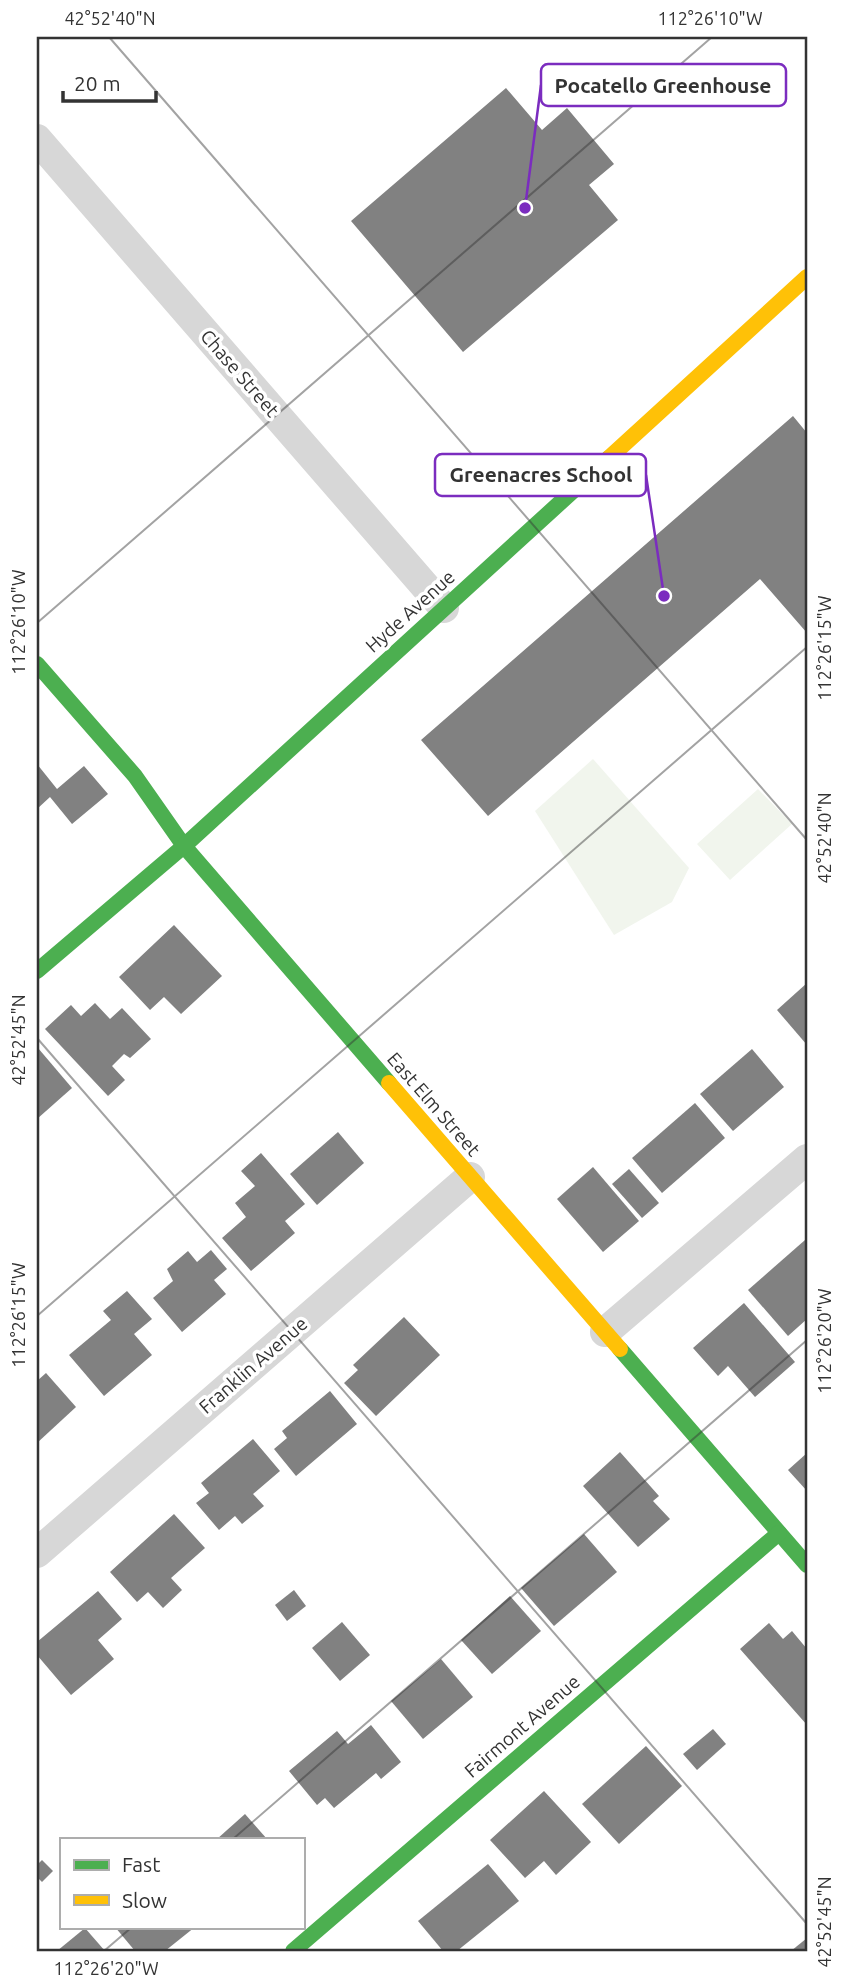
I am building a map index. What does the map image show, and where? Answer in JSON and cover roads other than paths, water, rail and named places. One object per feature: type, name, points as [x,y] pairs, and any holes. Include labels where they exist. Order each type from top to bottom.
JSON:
[{"type":"street","name":"Chase Street","points":[[37,139],[444,608]]},
{"type":"street","name":"Hyde Avenue","points":[[37,971],[184,846],[807,277]]},
{"type":"street","name":"East Elm Street","points":[[37,664],[135,776],[184,846],[807,1565]]},
{"type":"street","points":[[605,1332],[807,1159]]},
{"type":"street","name":"Franklin Avenue","points":[[37,1553],[470,1177]]},
{"type":"street","name":"Fairmont Avenue","points":[[293,1951],[779,1533]]},
{"type":"place","name":"Pocatello Greenhouse","points":[[525,208]]},
{"type":"place","name":"Greenacres School","points":[[664,596]]}]
